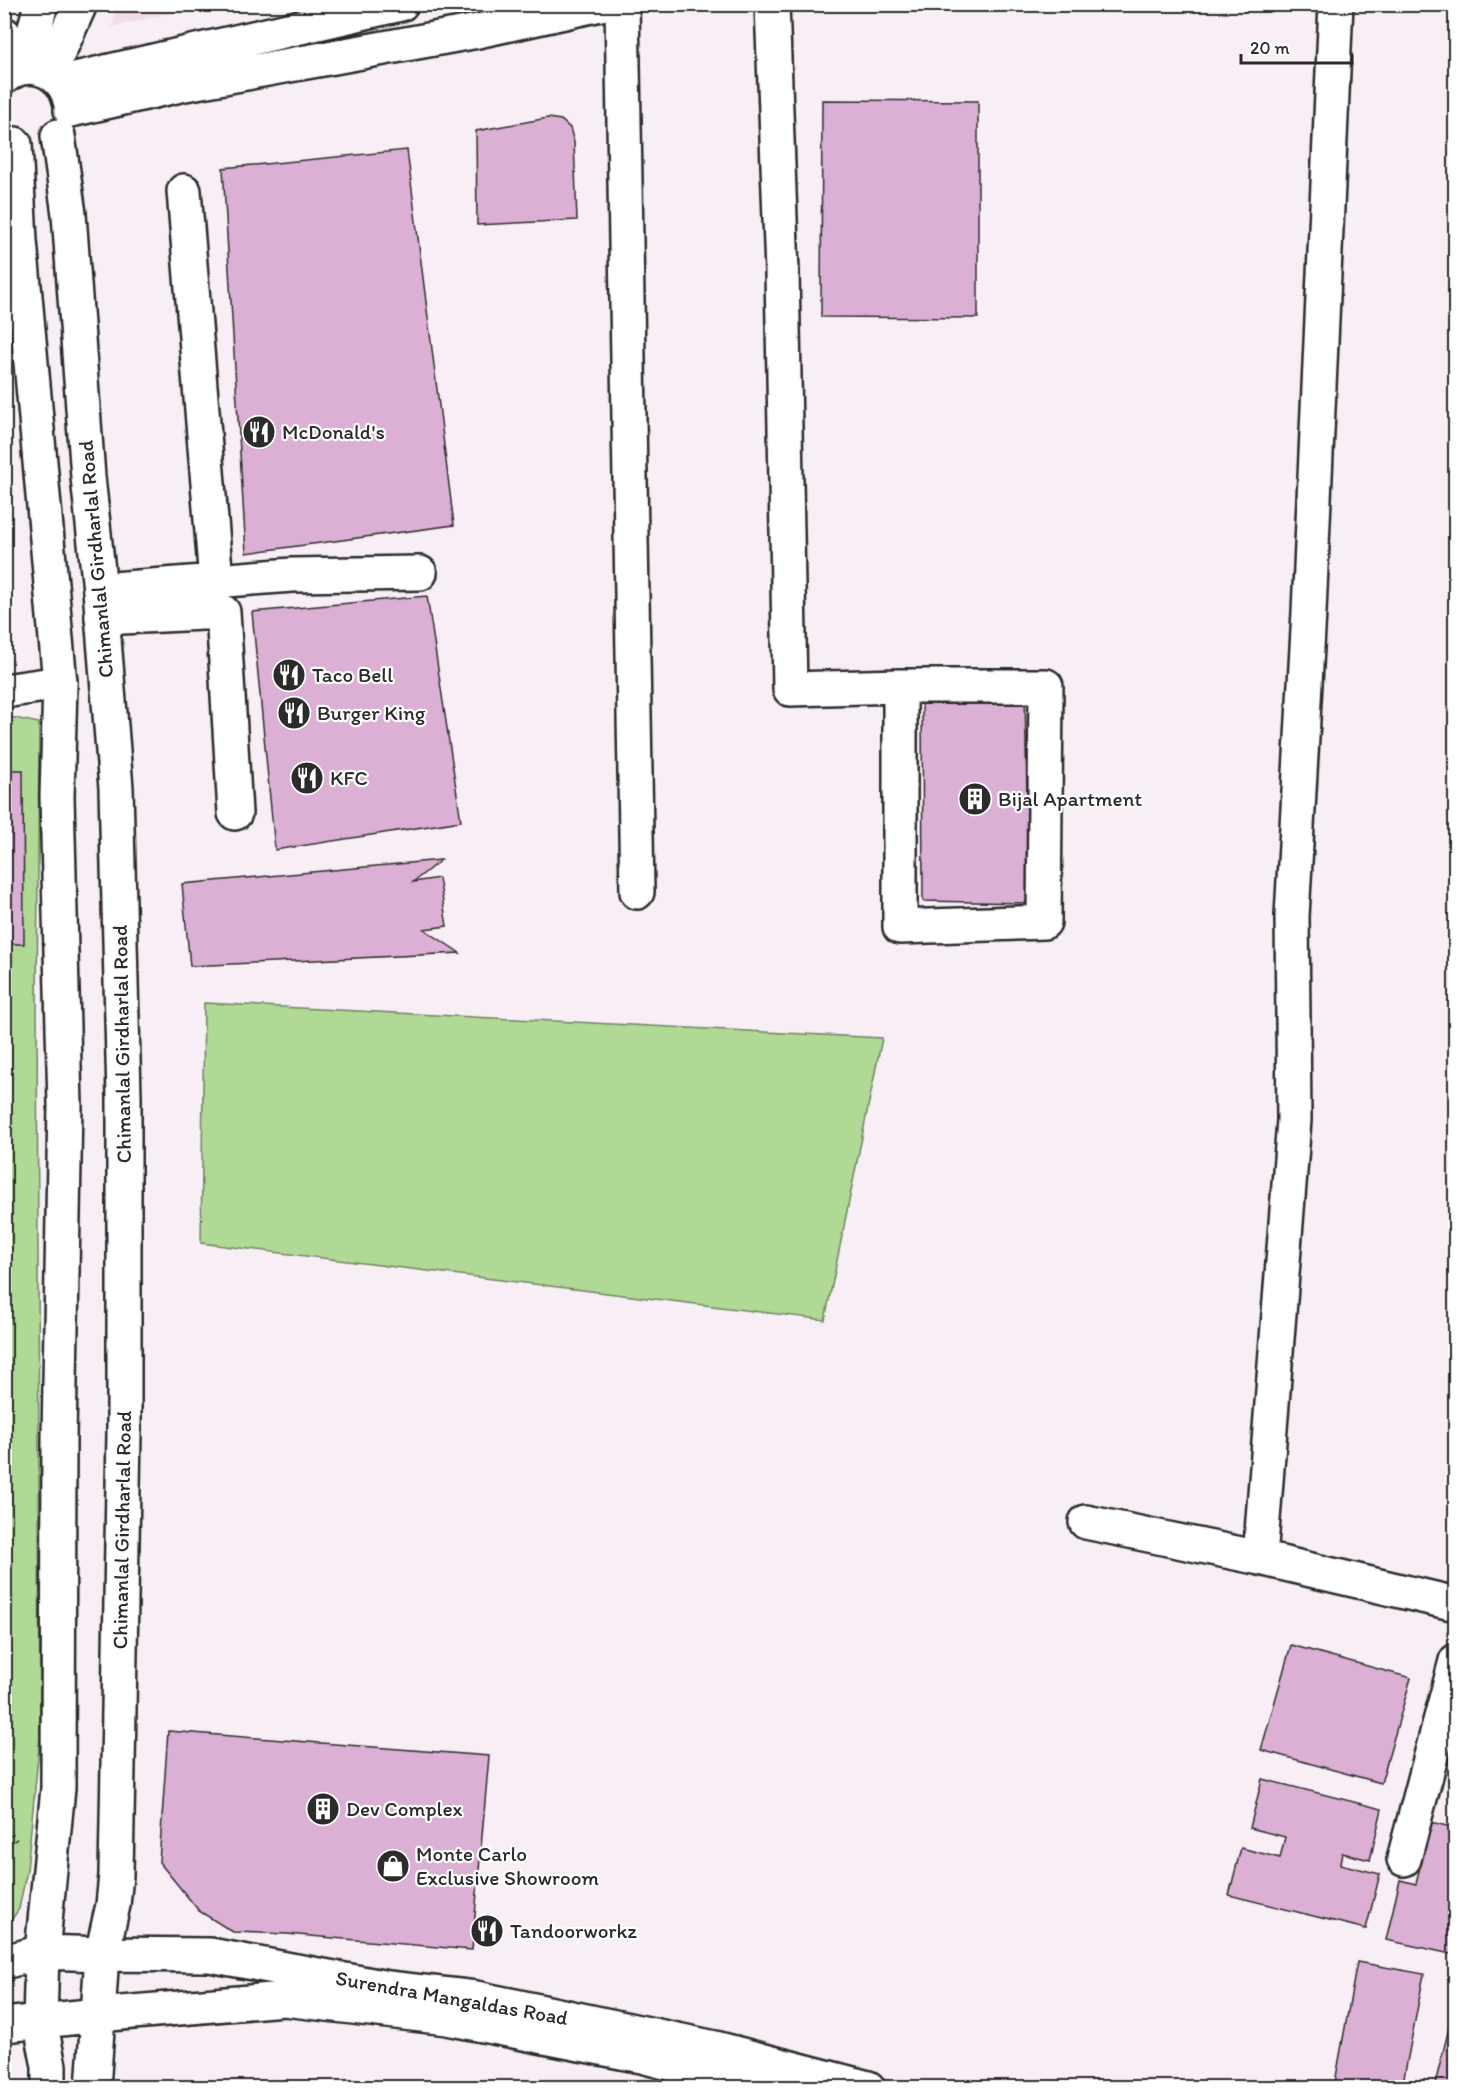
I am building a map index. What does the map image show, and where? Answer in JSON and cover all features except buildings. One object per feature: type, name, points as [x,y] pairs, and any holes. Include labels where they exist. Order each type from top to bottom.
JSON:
[{"type":"main road","name":"Chimanlal Girdharlal Road","points":[[41,4],[41,87],[69,214],[88,477],[116,788],[124,1097],[124,1432],[116,1875],[113,1905],[102,1954],[98,2015]]},
{"type":"main road","points":[[49,2088],[49,2066],[40,2021],[42,1952],[58,1788],[59,1438],[64,1105],[57,797],[60,683],[23,277],[8,140],[30,147],[45,145],[41,87],[80,4]]},
{"type":"main road","points":[[41,87],[401,4]]},
{"type":"main road","points":[[41,87],[185,84],[466,33],[601,4]]},
{"type":"main road","points":[[622,4],[637,892]]},
{"type":"main road","points":[[772,4],[782,272],[790,690],[900,686],[1046,686],[1044,922],[900,927],[900,686]]},
{"type":"main road","points":[[1260,1558],[1294,1120],[1292,916],[1311,578],[1336,4]]},
{"type":"main road","points":[[4,34],[41,87]]},
{"type":"main road","points":[[184,191],[216,581]]},
{"type":"main road","points":[[101,604],[216,581],[292,575],[420,573]]},
{"type":"main road","points":[[101,604],[223,612],[235,813]]},
{"type":"main road","points":[[4,692],[60,683]]},
{"type":"main road","points":[[1086,1522],[1260,1558],[1455,1604]]},
{"type":"main road","points":[[1404,1859],[1455,1661]]},
{"type":"main road","points":[[4,1962],[42,1952]]},
{"type":"main road","name":"Surendra Mangaldas Road","points":[[42,1952],[210,1955],[388,1988],[476,1998],[715,2048],[868,2088]]},
{"type":"main road","name":"Surendra Mangaldas Road","points":[[40,2021],[284,1999],[447,2018],[642,2056],[764,2088]]},
{"type":"main road","points":[[93,2088],[98,2015]]},
{"type":"main road","points":[[4,2025],[40,2021]]},
{"type":"shaded area","points":[[117,4],[206,5],[112,27]]},
{"type":"green space","points":[[5,716],[39,723],[37,1011],[40,1737],[27,1870],[19,1909],[5,1929]]},
{"type":"green space","points":[[204,1003],[882,1038],[825,1320],[201,1243]]},
{"type":"place","name":"McDonald's","points":[[259,432]]},
{"type":"place","name":"Taco Bell","points":[[289,675]]},
{"type":"place","name":"Burger King","points":[[294,713]]},
{"type":"place","name":"KFC","points":[[307,778]]},
{"type":"place","name":"Bijal Apartment","points":[[975,799]]},
{"type":"place","name":"Dev Complex","points":[[323,1809]]},
{"type":"place","name":"Monte Carlo Exclusive Showroom","points":[[393,1866]]},
{"type":"place","name":"Tandoorworkz","points":[[487,1931]]}]
